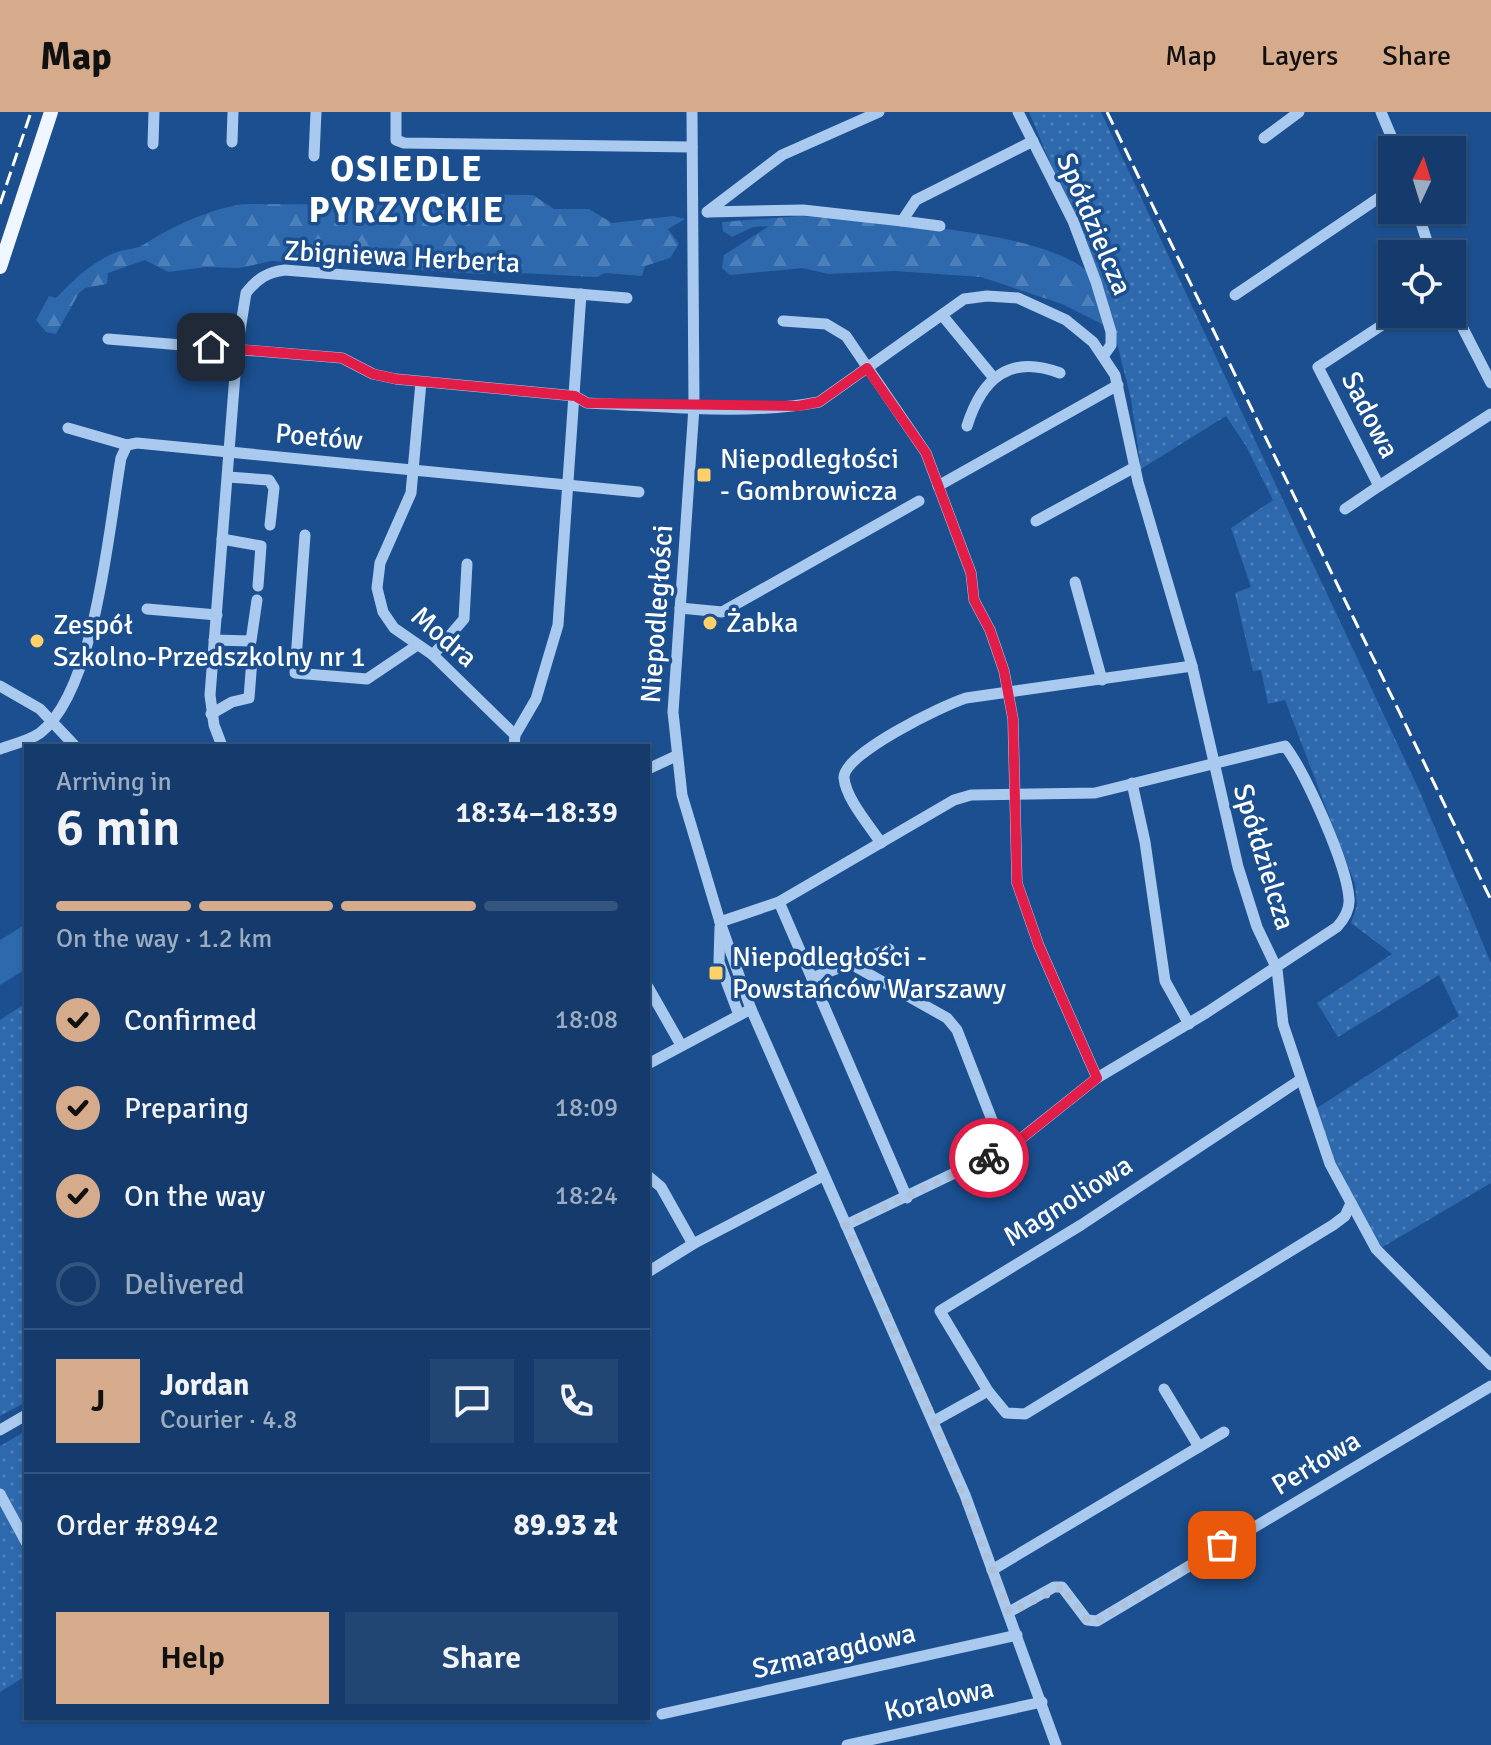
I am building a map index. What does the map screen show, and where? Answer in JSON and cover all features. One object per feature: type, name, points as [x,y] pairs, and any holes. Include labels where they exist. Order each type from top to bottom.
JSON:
[{"type":"main road","points":[[0,267],[4,239],[51,112]]},
{"type":"street","points":[[153,144],[154,112]]},
{"type":"street","points":[[232,142],[233,112]]},
{"type":"street","points":[[314,156],[316,112]]},
{"type":"street","points":[[396,112],[396,140],[404,143],[692,147]]},
{"type":"street","name":"Niepodległości","points":[[692,112],[694,407],[673,712],[676,756],[689,822],[751,1009],[965,1495],[1056,1745]]},
{"type":"street","points":[[693,220],[782,155],[879,112]]},
{"type":"street","name":"Spółdzielcza","points":[[1018,112],[1073,221],[1111,332],[1111,345],[1104,355],[1118,385],[1135,467],[1192,666],[1212,763],[1252,912],[1277,969],[1283,1024],[1330,1164],[1376,1249],[1491,1365]]},
{"type":"street","points":[[1264,138],[1299,112]]},
{"type":"street","points":[[1381,112],[1391,136]]},
{"type":"street","points":[[902,221],[916,200],[1033,141]]},
{"type":"street","points":[[1235,295],[1378,198]]},
{"type":"street","points":[[708,212],[803,210],[940,226]]},
{"type":"street","name":"Zbigniewa Herberta","points":[[211,714],[237,349],[246,293],[266,274],[279,271],[627,298]]},
{"type":"street","points":[[514,740],[536,699],[558,625],[581,294]]},
{"type":"street","points":[[108,339],[342,358],[373,374],[421,382],[575,396],[587,403],[694,407],[798,406],[819,402],[942,315],[975,296],[1018,298],[1066,320],[1104,355]]},
{"type":"street","points":[[942,315],[993,377]]},
{"type":"street","points":[[783,321],[826,324],[846,336],[926,453],[971,573],[974,600],[990,630],[1010,694],[1017,883],[1039,946],[1097,1078]]},
{"type":"street","name":"Sadowa","points":[[1378,328],[1318,367],[1379,486]]},
{"type":"street","points":[[1463,328],[1491,383]]},
{"type":"street","points":[[967,426],[974,404],[993,377],[1017,367],[1033,366],[1060,373]]},
{"type":"street","points":[[413,469],[421,382]]},
{"type":"street","points":[[938,486],[1118,385]]},
{"type":"street","name":"Sadowa","points":[[1345,509],[1491,414]]},
{"type":"street","name":"Poetów","points":[[68,428],[127,445],[137,443],[639,492]]},
{"type":"street","points":[[0,749],[35,736],[51,720],[76,681],[83,663],[121,458],[127,445]]},
{"type":"street","points":[[1036,521],[1135,467]]},
{"type":"street","name":"Modra","points":[[413,469],[411,493],[380,563],[377,588],[383,612],[394,628],[433,655],[514,740]]},
{"type":"street","points":[[228,477],[269,480],[274,488],[270,525]]},
{"type":"street","points":[[680,608],[722,612],[919,501]]},
{"type":"street","points":[[305,535],[295,673],[367,679],[416,646]]},
{"type":"street","points":[[222,539],[261,546],[258,586]]},
{"type":"street","points":[[433,655],[464,619],[467,564]]},
{"type":"street","points":[[1075,582],[1102,680]]},
{"type":"street","points":[[214,640],[251,641],[257,600]]},
{"type":"street","points":[[147,609],[217,615]]},
{"type":"street","points":[[221,744],[211,714],[232,702],[249,698],[252,659]]},
{"type":"street","points":[[881,843],[849,792],[844,778],[846,768],[859,756],[944,705],[966,698],[1192,666]]},
{"type":"street","points":[[0,686],[40,709],[73,744]]},
{"type":"street","points":[[739,1015],[719,962],[720,922],[779,902],[954,800],[971,795],[1095,793],[1285,746],[1302,771],[1350,901],[1337,927],[1277,969],[1097,1078],[1004,1151],[846,1225]]},
{"type":"street","points":[[650,768],[676,756]]},
{"type":"street","points":[[1132,783],[1145,842],[1165,981],[1189,1024]]},
{"type":"street","points":[[779,902],[907,1198]]},
{"type":"street","points":[[812,978],[889,949]]},
{"type":"street","points":[[851,964],[947,1018],[957,1030],[1004,1151]]},
{"type":"street","points":[[650,991],[681,1045]]},
{"type":"street","points":[[650,1063],[751,1009]]},
{"type":"street","name":"Magnoliowa","points":[[1300,1080],[1081,1225],[940,1311],[988,1391],[1006,1413],[1025,1414],[1333,1225],[1345,1216],[1351,1203]]},
{"type":"street","points":[[650,1271],[693,1244],[823,1176]]},
{"type":"street","points":[[650,1178],[661,1187],[693,1244]]},
{"type":"street","name":"Perłowa","points":[[1009,1612],[1062,1587],[1087,1620],[1097,1621],[1491,1386]]},
{"type":"street","points":[[1164,1389],[1199,1447]]},
{"type":"street","points":[[934,1421],[988,1391]]},
{"type":"street","points":[[0,1430],[24,1416]]},
{"type":"street","points":[[992,1570],[1224,1432]]},
{"type":"street","points":[[0,1494],[24,1538]]},
{"type":"street","name":"Szmaragdowa","points":[[662,1714],[1017,1635]]},
{"type":"street","name":"Koralowa","points":[[847,1745],[1042,1702]]},
{"type":"green space","points":[[1029,112],[1101,112],[1420,792],[1491,963],[1491,1183],[1381,1248],[1331,1156],[1314,1110],[1459,1016],[1439,975],[1338,1037],[1317,1003],[1392,954],[1351,923],[1357,906],[1355,884],[1285,700],[1268,704],[1261,670],[1253,671],[1235,593],[1251,587],[1231,528],[1273,500],[1246,446],[1226,416],[1141,469],[1131,399],[1103,288]]},
{"type":"green space","points":[[438,194],[533,195],[554,209],[589,209],[612,223],[673,216],[685,219],[668,229],[679,244],[670,258],[645,266],[642,276],[605,273],[597,277],[481,274],[272,261],[239,268],[206,267],[168,272],[145,260],[108,273],[107,284],[85,288],[79,293],[56,334],[46,332],[36,320],[49,296],[56,298],[97,262],[117,252],[140,247],[205,214],[244,204],[425,205]]},
{"type":"green space","points":[[800,216],[952,230],[1034,246],[1067,258],[1089,273],[1104,325],[1062,304],[981,277],[894,271],[828,274],[803,268],[730,275],[722,268],[724,255],[769,226],[753,227],[732,237],[723,231],[722,222]]},
{"type":"green space","points":[[24,925],[24,970],[0,985],[0,940]]},
{"type":"green space","points":[[24,1004],[24,1403],[0,1416],[0,1020]]},
{"type":"green space","points":[[24,1432],[24,1677],[0,1692],[0,1446]]},
{"type":"railway","points":[[0,204],[31,112]]},
{"type":"railway","points":[[1107,112],[1491,900]]},
{"type":"way so far","points":[[989,1158],[846,1225],[934,1421],[1009,1612],[1054,1587],[1062,1587],[1087,1620],[1097,1621],[1222,1545]]},
{"type":"place","name":"Niepodległości - Gombrowicza","points":[[704,475]]},
{"type":"place","name":"Żabka","points":[[710,623]]},
{"type":"place","name":"Zespół Szkolno-Przedszkolny nr 1","points":[[37,641]]},
{"type":"place","name":"Niepodległości - Powstańców Warszawy","points":[[716,973]]},
{"type":"district","name":"OSIEDLE PYRZYCKIE","points":[[407,190]]},
{"type":"route","points":[[211,347],[342,358],[373,374],[396,379],[575,396],[587,403],[694,407],[798,406],[819,402],[867,368],[926,453],[971,573],[974,600],[990,630],[1004,671],[1013,719],[1017,883],[1039,946],[1097,1078],[1013,1145],[989,1158]]}]
